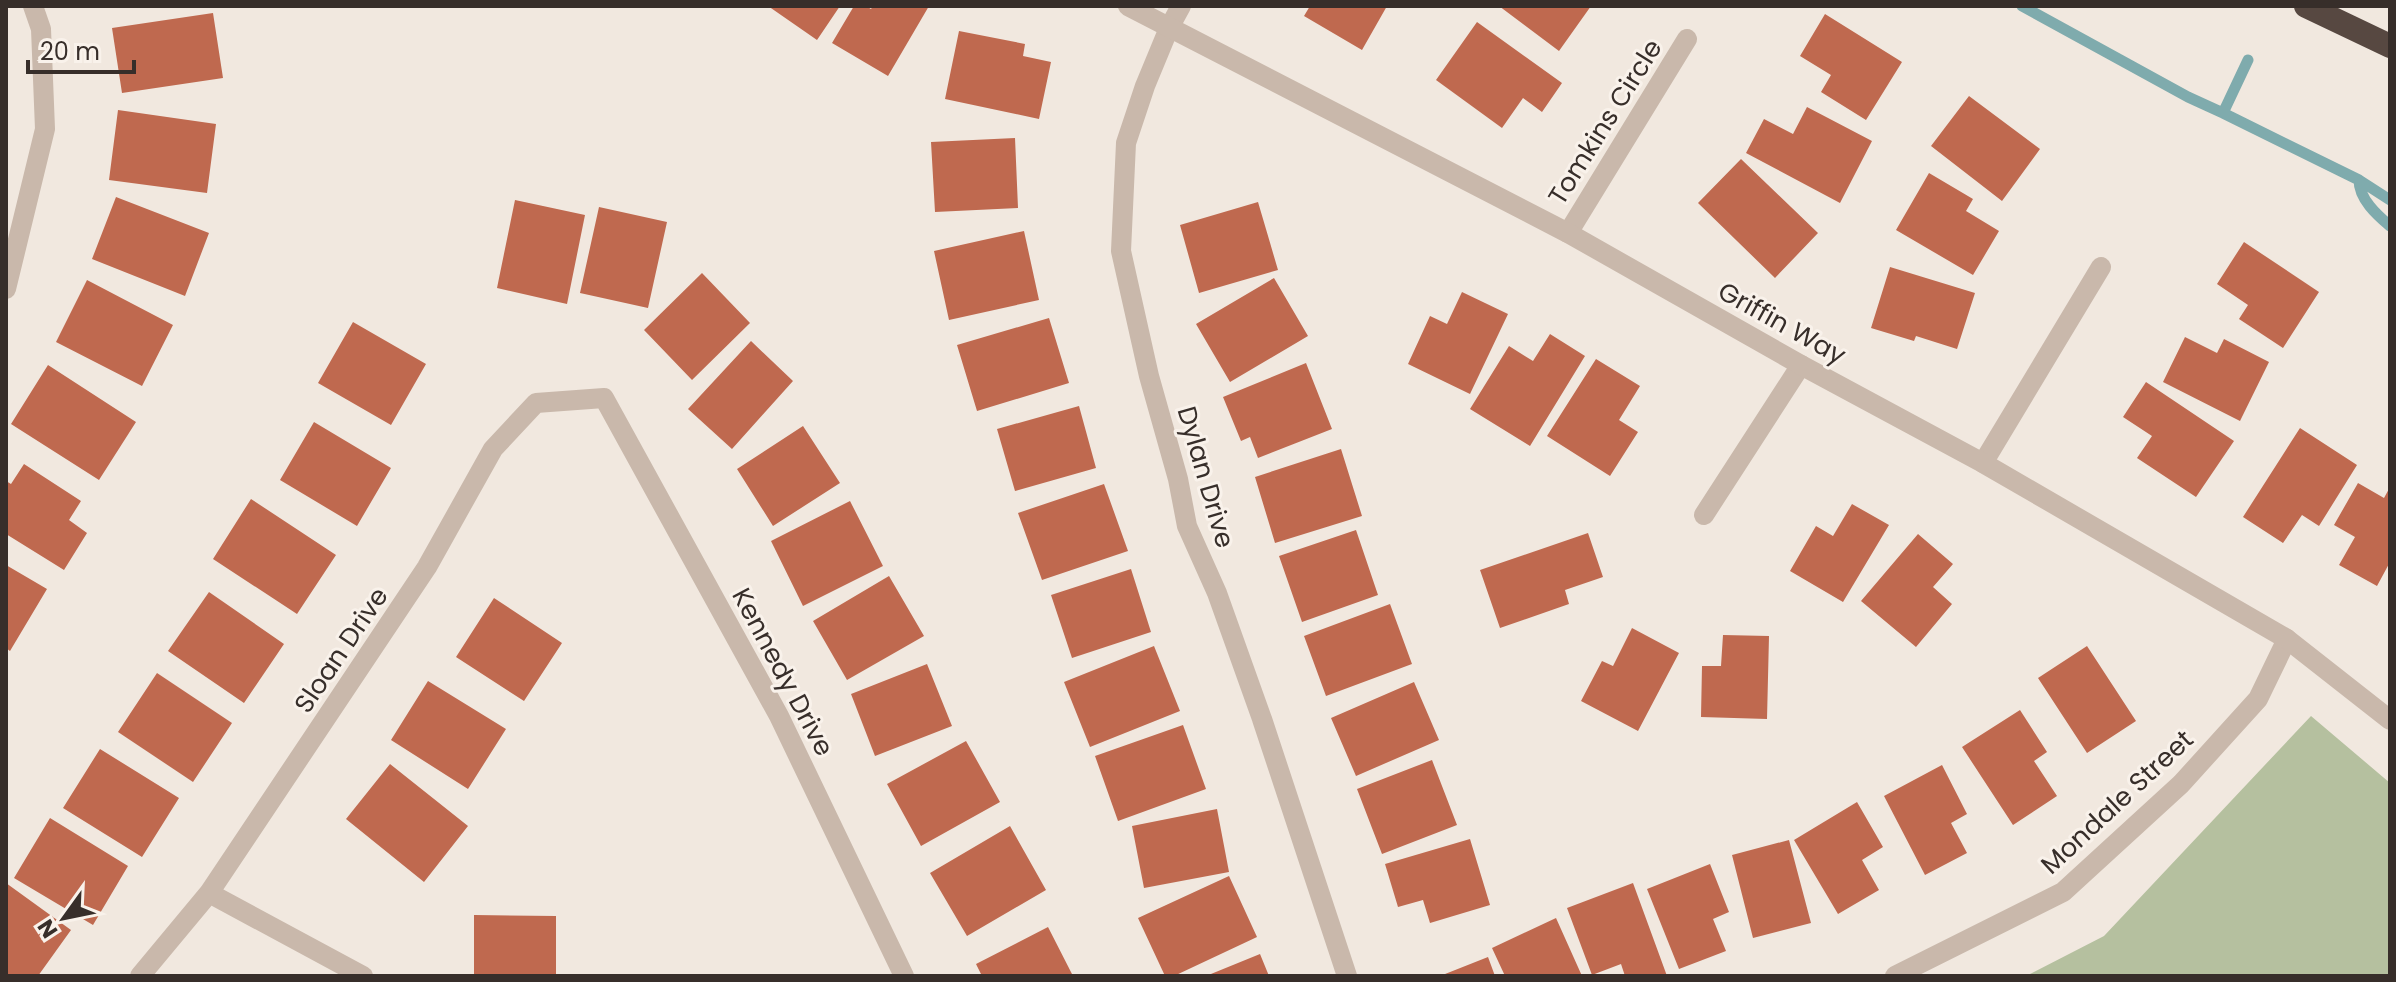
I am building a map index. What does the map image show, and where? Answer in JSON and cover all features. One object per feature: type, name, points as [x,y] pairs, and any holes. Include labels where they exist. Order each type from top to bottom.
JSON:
[{"type":"highway","points":[[2306,6],[2390,46]]},
{"type":"street","points":[[6,289],[45,129],[41,29],[33,6]]},
{"type":"street","name":"Griffin Way","points":[[1128,6],[1568,233],[1801,365],[1983,463],[2287,639],[2390,720]]},
{"type":"street","name":"Dylan Drive","points":[[1181,6],[1145,86],[1126,143],[1121,251],[1187,526],[1217,593],[1262,719],[1347,976]]},
{"type":"street","name":"Tomkins Circle","points":[[1568,233],[1687,39]]},
{"type":"street","points":[[1983,463],[2101,267]]},
{"type":"street","points":[[1704,515],[1801,365]]},
{"type":"street","name":"Sloan Drive","points":[[140,976],[209,893],[427,567],[493,449],[536,403],[604,398]]},
{"type":"street","name":"Kennedy Drive","points":[[604,398],[779,716],[904,976]]},
{"type":"street","name":"Mondale Street","points":[[1895,976],[2063,892],[2181,784],[2258,699],[2287,639]]},
{"type":"street","points":[[209,893],[363,976]]},
{"type":"green space","points":[[2311,716],[2390,783],[2390,976],[2026,976],[2104,936]]},
{"type":"building","points":[[768,6],[840,6],[817,40]]},
{"type":"building","points":[[854,6],[871,9],[873,6],[929,6],[888,76],[832,43]]},
{"type":"building","points":[[1310,6],[1387,6],[1362,50],[1304,16]]},
{"type":"building","points":[[1499,6],[1591,6],[1559,51]]},
{"type":"building","points":[[213,13],[223,78],[122,93],[112,28]]},
{"type":"building","points":[[1825,14],[1902,62],[1866,120],[1821,92],[1831,75],[1800,56]]},
{"type":"building","points":[[1477,22],[1562,83],[1542,112],[1523,98],[1502,128],[1436,80]]},
{"type":"building","points":[[959,31],[1025,44],[1023,56],[1051,62],[1039,119],[945,99]]},
{"type":"building","points":[[1969,96],[2040,149],[2002,201],[1931,146]]},
{"type":"building","points":[[1807,107],[1872,141],[1840,203],[1746,153],[1764,119],[1793,134]]},
{"type":"building","points":[[118,110],[216,124],[207,193],[109,180]]},
{"type":"building","points":[[1015,138],[1018,208],[935,212],[931,142]]},
{"type":"building","points":[[1741,159],[1818,233],[1775,278],[1698,203]]},
{"type":"building","points":[[1929,173],[1973,199],[1966,211],[1999,231],[1973,275],[1896,230]]},
{"type":"building","points":[[116,197],[209,233],[185,296],[92,259]]},
{"type":"building","points":[[515,200],[585,215],[567,304],[497,288]]},
{"type":"building","points":[[1258,202],[1278,270],[1199,293],[1180,225]]},
{"type":"building","points":[[599,207],[667,222],[648,308],[580,293]]},
{"type":"building","points":[[1024,231],[1039,300],[949,320],[934,251]]},
{"type":"building","points":[[2244,242],[2319,292],[2283,348],[2239,319],[2248,305],[2217,284]]},
{"type":"building","points":[[1890,267],[1975,293],[1957,349],[1916,336],[1914,341],[1871,328]]},
{"type":"building","points":[[702,273],[750,323],[692,380],[644,330]]},
{"type":"building","points":[[1274,278],[1308,336],[1230,382],[1196,324]]},
{"type":"building","points":[[87,280],[173,325],[142,386],[56,342]]},
{"type":"building","points":[[1462,292],[1508,314],[1470,394],[1408,364],[1430,316],[1447,324]]},
{"type":"building","points":[[1049,318],[1069,383],[977,411],[957,345]]},
{"type":"building","points":[[353,322],[426,364],[391,425],[318,383]]},
{"type":"building","points":[[1550,334],[1585,356],[1530,446],[1470,409],[1509,346],[1533,361]]},
{"type":"building","points":[[2185,337],[2217,353],[2224,339],[2269,362],[2240,421],[2163,382]]},
{"type":"building","points":[[751,341],[793,381],[732,449],[688,409]]},
{"type":"building","points":[[1596,359],[1640,386],[1619,420],[1638,432],[1610,476],[1547,436]]},
{"type":"building","points":[[1306,363],[1332,429],[1258,458],[1250,437],[1241,441],[1223,397]]},
{"type":"building","points":[[48,365],[136,422],[99,480],[11,424]]},
{"type":"building","points":[[2146,382],[2234,441],[2196,497],[2137,458],[2152,436],[2123,417]]},
{"type":"building","points":[[1079,406],[1096,468],[1015,491],[997,429]]},
{"type":"building","points":[[314,422],[391,468],[357,526],[280,480]]},
{"type":"building","points":[[803,426],[840,483],[773,526],[737,469]]},
{"type":"building","points":[[2300,428],[2357,465],[2319,526],[2302,515],[2283,543],[2243,517]]},
{"type":"building","points":[[1341,449],[1362,516],[1275,543],[1255,477]]},
{"type":"building","points":[[24,464],[81,501],[69,520],[87,533],[64,570],[6,534],[6,481],[11,484]]},
{"type":"building","points":[[2358,483],[2384,498],[2390,487],[2390,562],[2377,586],[2339,565],[2355,537],[2334,525]]},
{"type":"building","points":[[1104,484],[1128,551],[1042,580],[1018,513]]},
{"type":"building","points":[[251,499],[336,555],[297,614],[213,559]]},
{"type":"building","points":[[850,501],[883,566],[803,606],[771,541]]},
{"type":"building","points":[[1852,504],[1889,525],[1843,602],[1790,571],[1816,526],[1833,536]]},
{"type":"building","points":[[1356,530],[1378,595],[1302,622],[1279,556]]},
{"type":"building","points":[[1588,533],[1603,577],[1565,590],[1569,604],[1500,628],[1480,570]]},
{"type":"building","points":[[1918,534],[1953,564],[1933,587],[1952,604],[1916,647],[1861,601]]},
{"type":"building","points":[[6,565],[47,589],[10,651],[6,648]]},
{"type":"building","points":[[1131,569],[1151,632],[1072,658],[1051,595]]},
{"type":"building","points":[[889,576],[924,636],[847,680],[813,621]]},
{"type":"building","points":[[209,592],[284,644],[244,703],[168,651]]},
{"type":"building","points":[[494,598],[562,643],[524,701],[456,657]]},
{"type":"building","points":[[1390,604],[1412,664],[1326,696],[1304,636]]},
{"type":"building","points":[[1632,628],[1679,653],[1638,731],[1581,701],[1602,661],[1613,666]]},
{"type":"building","points":[[1723,635],[1769,636],[1767,719],[1701,717],[1702,666],[1721,666]]},
{"type":"building","points":[[1154,646],[1180,711],[1090,747],[1064,682]]},
{"type":"building","points":[[2087,646],[2136,721],[2087,753],[2038,678]]},
{"type":"building","points":[[927,664],[952,726],[875,756],[851,694]]},
{"type":"building","points":[[157,673],[232,723],[193,782],[118,732]]},
{"type":"building","points":[[428,681],[506,729],[468,789],[391,740]]},
{"type":"building","points":[[1414,682],[1439,740],[1356,776],[1331,718]]},
{"type":"building","points":[[2020,710],[2047,752],[2034,761],[2057,796],[2013,825],[1962,747]]},
{"type":"building","points":[[1183,725],[1206,789],[1118,821],[1095,756]]},
{"type":"building","points":[[966,741],[1000,802],[921,846],[887,784]]},
{"type":"building","points":[[100,749],[179,798],[142,857],[63,808]]},
{"type":"building","points":[[1432,760],[1457,825],[1382,854],[1357,789]]},
{"type":"building","points":[[390,764],[468,826],[424,882],[346,819]]},
{"type":"building","points":[[1942,765],[1967,814],[1951,823],[1967,853],[1925,875],[1884,796]]},
{"type":"building","points":[[1857,802],[1883,847],[1862,860],[1879,890],[1838,914],[1794,840]]},
{"type":"building","points":[[1217,809],[1229,872],[1144,888],[1132,826]]},
{"type":"building","points":[[50,818],[128,866],[93,925],[14,878]]},
{"type":"building","points":[[1010,826],[1046,890],[967,936],[930,873]]},
{"type":"building","points":[[1470,839],[1490,905],[1430,923],[1423,900],[1398,907],[1385,864]]},
{"type":"building","points":[[1789,840],[1811,923],[1753,938],[1732,855]]},
{"type":"building","points":[[1710,864],[1729,912],[1713,919],[1726,951],[1679,969],[1647,889]]},
{"type":"building","points":[[1229,876],[1257,937],[1174,976],[1165,976],[1138,918]]},
{"type":"building","points":[[6,883],[71,930],[38,976],[6,974]]},
{"type":"building","points":[[1633,883],[1667,976],[1625,976],[1621,964],[1592,975],[1567,908]]},
{"type":"building","points":[[474,915],[556,916],[556,976],[474,976]]},
{"type":"building","points":[[1556,918],[1582,976],[1505,976],[1492,948]]},
{"type":"building","points":[[1048,927],[1073,976],[982,976],[976,964]]},
{"type":"building","points":[[1260,954],[1269,976],[1206,976]]},
{"type":"building","points":[[1488,957],[1495,976],[1440,976]]},
{"type":"waterway","points":[[2022,6],[2223,113],[2248,60]]},
{"type":"waterway","points":[[2223,113],[2359,180],[2365,200],[2390,226]]},
{"type":"waterway","points":[[2359,180],[2390,200]]}]
